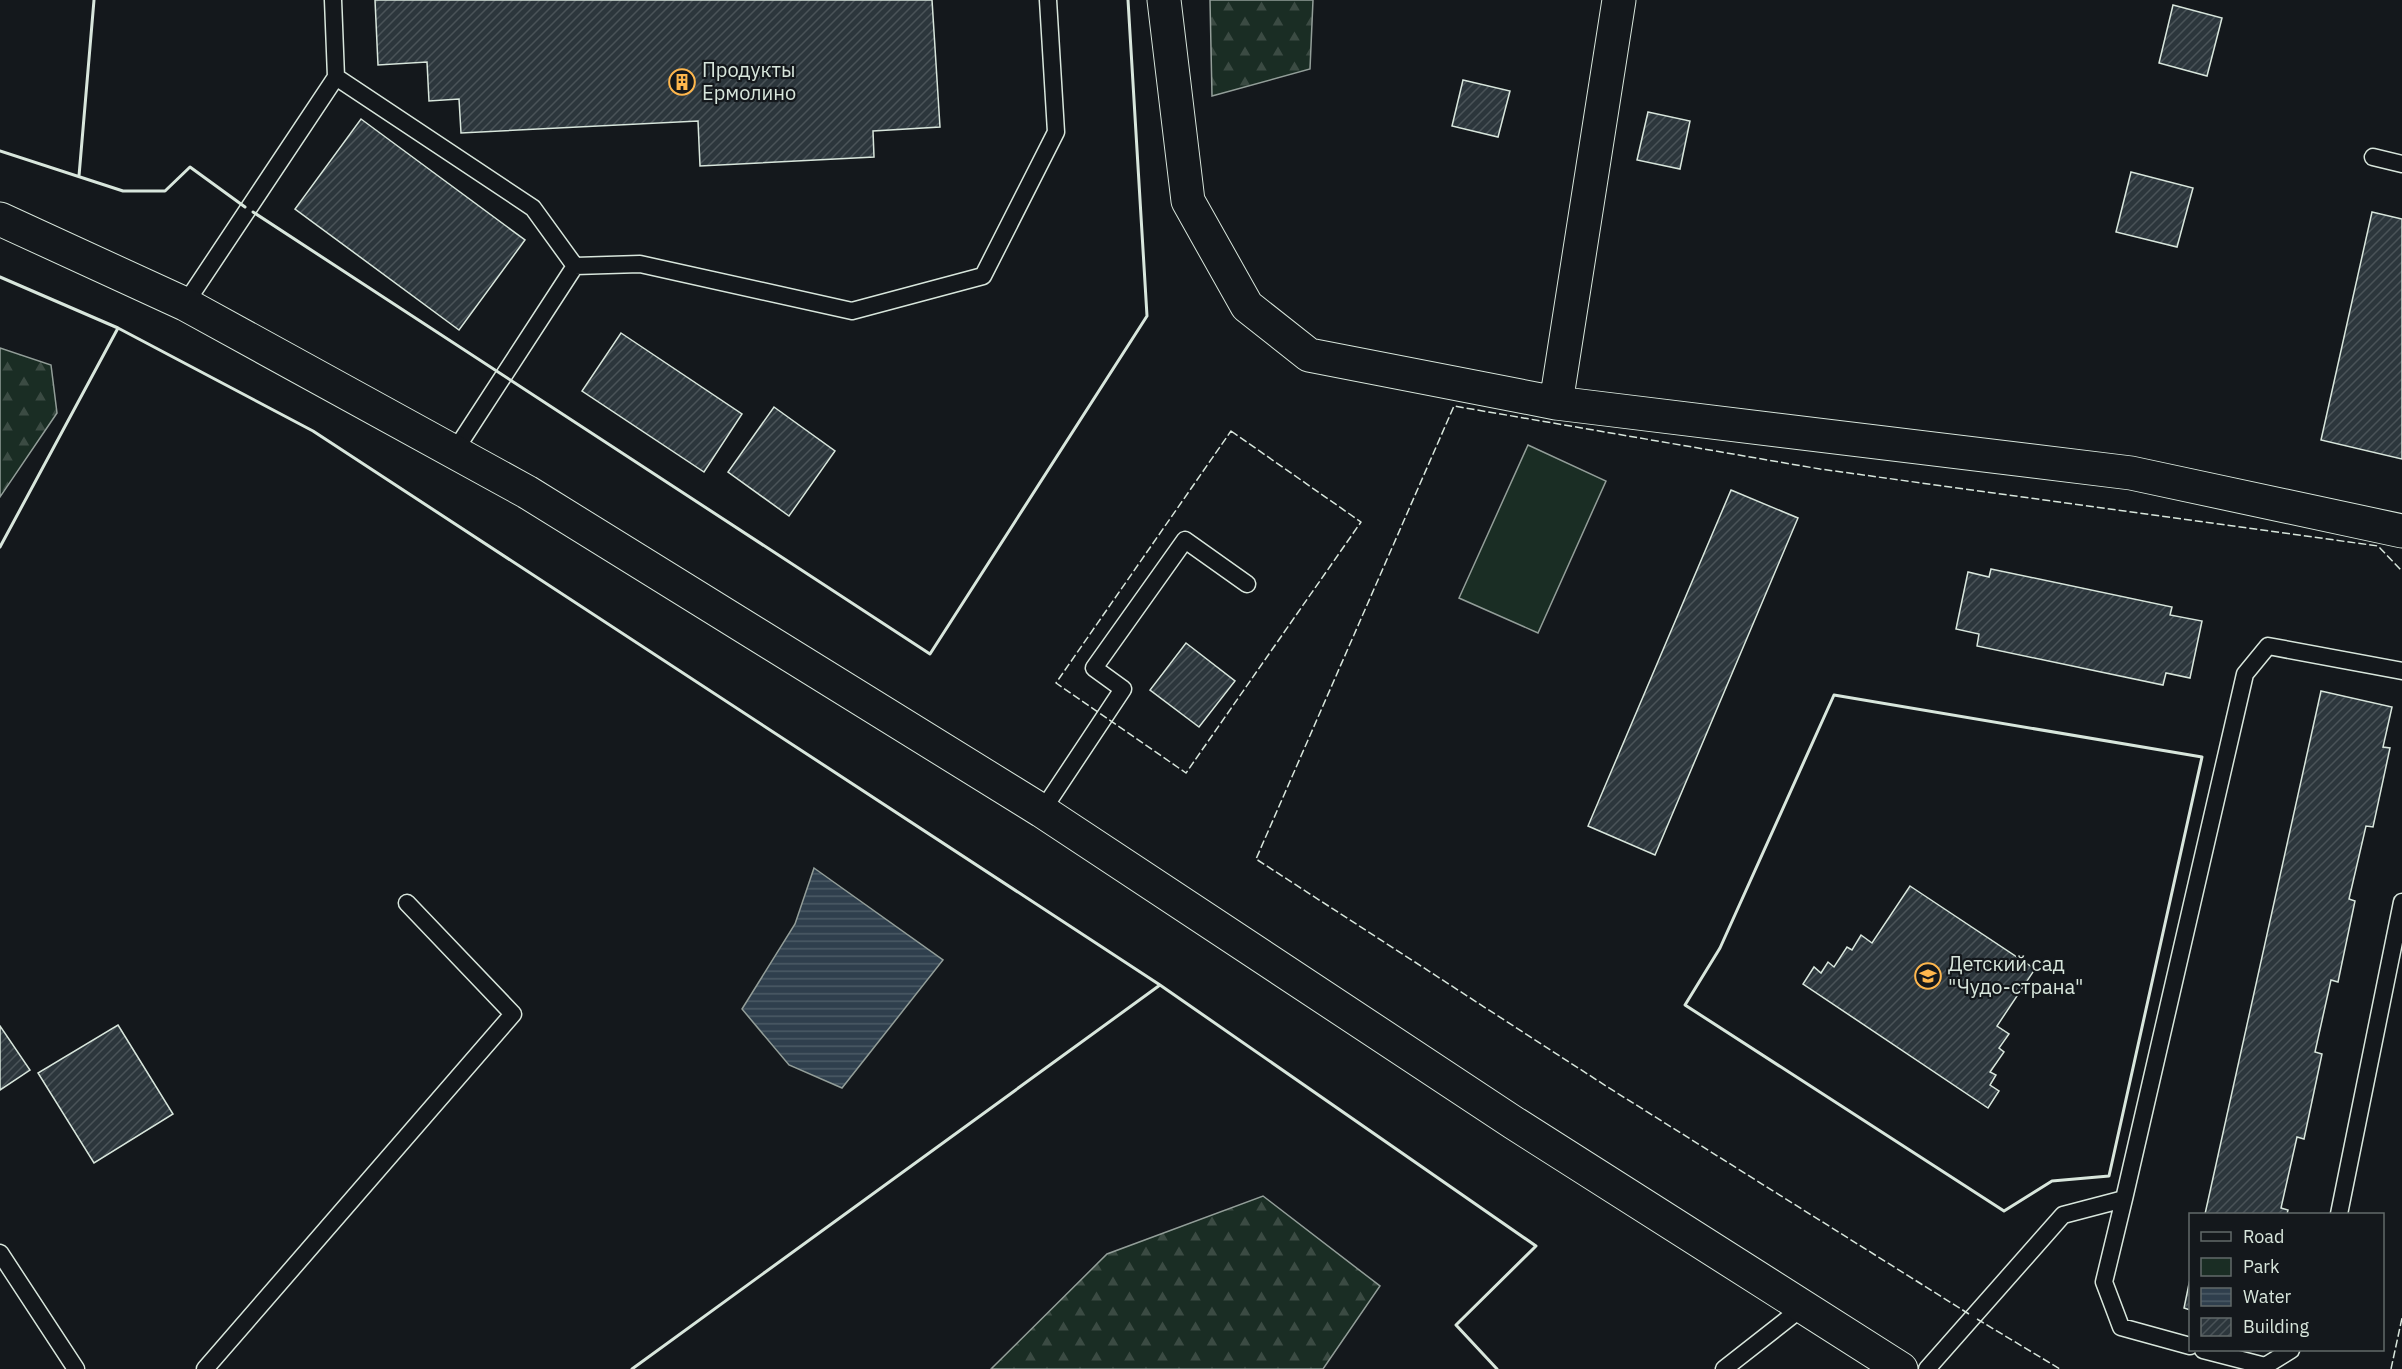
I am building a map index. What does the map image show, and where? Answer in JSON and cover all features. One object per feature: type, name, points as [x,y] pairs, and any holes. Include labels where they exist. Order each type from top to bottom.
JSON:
[{"type":"main road","points":[[1164,0],[1188,201],[1247,306],[1309,355],[1556,403],[2131,473],[2402,531]]},
{"type":"main road","points":[[1556,403],[1619,0]]},
{"type":"main road","points":[[0,219],[185,304],[527,492],[1042,811],[1514,1123],[1901,1369]]},
{"type":"lane","points":[[185,304],[336,77],[333,0]]},
{"type":"lane","points":[[575,267],[640,264],[852,311],[983,276],[1056,132],[1048,0]]},
{"type":"lane","points":[[336,77],[533,208],[575,267]]},
{"type":"lane","points":[[2373,157],[2402,164]]},
{"type":"lane","points":[[454,452],[575,267]]},
{"type":"lane","points":[[1042,811],[1123,689],[1094,668],[1185,540],[1247,584]]},
{"type":"lane","points":[[2189,1346],[2121,1327],[2104,1282],[2245,674],[2268,646],[2402,671]]},
{"type":"lane","points":[[2339,1213],[2402,902]]},
{"type":"lane","points":[[205,1369],[513,1014],[406,903]]},
{"type":"lane","points":[[1927,1369],[2063,1215],[2124,1199]]},
{"type":"lane","points":[[0,1253],[76,1369]]},
{"type":"lane","points":[[1724,1369],[1803,1307]]},
{"type":"lane","points":[[2207,1351],[2265,1366],[2288,1351]]},
{"type":"green space","points":[[1210,0],[1313,0],[1310,69],[1212,96]]},
{"type":"green space","points":[[0,348],[51,365],[57,413],[0,497]]},
{"type":"green space","points":[[1528,445],[1606,481],[1538,633],[1459,598]]},
{"type":"green space","points":[[1263,1196],[1380,1286],[1323,1369],[991,1369],[1107,1254]]},
{"type":"water","points":[[814,868],[943,960],[842,1088],[789,1065],[742,1009],[795,924]]},
{"type":"building","name":"Продукты Ермолино","points":[[375,0],[932,0],[940,127],[873,131],[874,157],[700,166],[698,121],[461,133],[459,99],[429,101],[427,62],[378,65]]},
{"type":"building","points":[[2173,5],[2222,18],[2207,76],[2159,63]]},
{"type":"building","points":[[1463,80],[1510,91],[1498,137],[1452,126]]},
{"type":"building","points":[[1648,112],[1690,121],[1680,169],[1637,160]]},
{"type":"building","points":[[361,119],[525,240],[459,330],[295,209]]},
{"type":"building","points":[[2131,172],[2193,188],[2177,247],[2116,232]]},
{"type":"building","points":[[2372,212],[2402,219],[2402,459],[2321,440]]},
{"type":"building","points":[[621,333],[742,414],[704,472],[582,391]]},
{"type":"building","points":[[774,407],[835,451],[789,516],[728,472]]},
{"type":"building","points":[[1731,490],[1798,518],[1655,855],[1588,826]]},
{"type":"building","points":[[1991,569],[2172,607],[2170,615],[2202,621],[2190,678],[2166,673],[2163,685],[1977,646],[1979,634],[1956,629],[1968,572],[1989,577]]},
{"type":"building","points":[[1186,643],[1235,681],[1199,727],[1150,690]]},
{"type":"building","points":[[2321,691],[2392,707],[2383,747],[2390,748],[2373,827],[2366,826],[2349,899],[2355,901],[2338,982],[2331,980],[2315,1052],[2322,1054],[2304,1139],[2297,1137],[2281,1208],[2288,1210],[2287,1213],[2205,1213]]},
{"type":"building","points":[[1910,886],[2035,969],[1997,1026],[2009,1034],[1999,1048],[2004,1052],[1990,1072],[1996,1075],[1990,1085],[1999,1091],[1988,1108],[1803,984],[1814,967],[1821,973],[1828,962],[1834,967],[1847,947],[1852,950],[1861,935],[1872,943]]},
{"type":"building","points":[[118,1025],[173,1114],[94,1163],[38,1073]]},
{"type":"building","points":[[0,1026],[30,1070],[0,1090]]},
{"type":"building","points":[[2189,1284],[2189,1310],[2184,1308]]},
{"type":"fence","points":[[1969,1314],[1606,1086],[1256,859],[1454,406],[1820,469],[2378,546],[2402,571]]},
{"type":"fence","points":[[1231,431],[1361,522],[1186,773],[1056,683],[1231,431]]},
{"type":"fence","points":[[2391,1369],[2402,1318]]},
{"type":"fence","points":[[1977,1319],[2060,1369]]},
{"type":"wall","points":[[79,176],[94,0]]},
{"type":"wall","points":[[253,212],[930,654],[1147,316],[1128,0]]},
{"type":"wall","points":[[0,151],[123,191],[165,191],[190,167],[245,207]]},
{"type":"wall","points":[[0,277],[118,328],[313,431],[1160,985],[1536,1246],[1456,1325],[1497,1369]]},
{"type":"wall","points":[[0,547],[118,328]]},
{"type":"wall","points":[[1834,695],[2202,757],[2109,1176],[2052,1181],[2004,1211],[1685,1005],[1720,948],[1834,695]]},
{"type":"wall","points":[[632,1369],[1160,985]]},
{"type":"place","name":"Продукты Ермолино","points":[[682,82]]},
{"type":"place","name":"Детский сад \"Чудо-страна\"","points":[[1928,976]]}]
